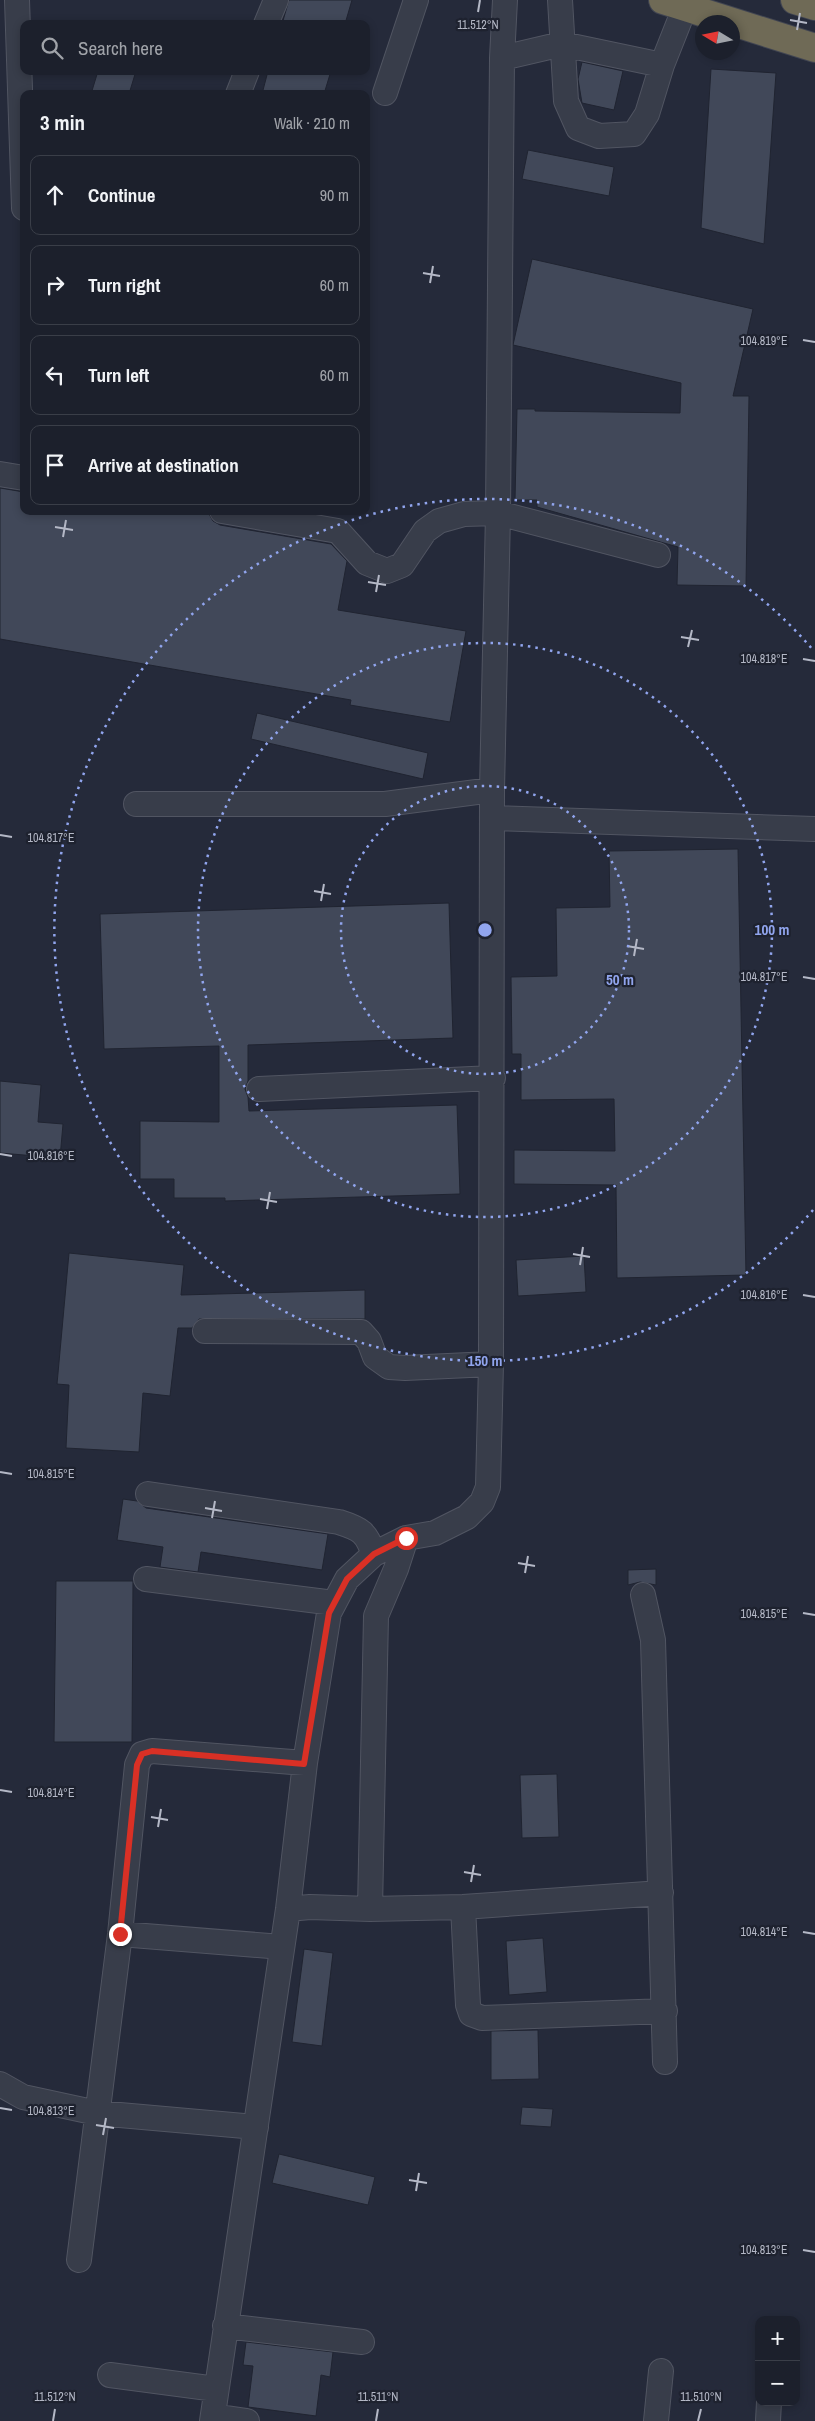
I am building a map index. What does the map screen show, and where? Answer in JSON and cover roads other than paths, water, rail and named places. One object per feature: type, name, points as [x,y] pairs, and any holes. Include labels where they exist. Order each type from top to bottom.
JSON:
[{"type":"highway","points":[[795,0],[815,6]]},
{"type":"highway","points":[[674,4],[815,48]]},
{"type":"street","points":[[16,0],[20,104]]},
{"type":"street","points":[[268,20],[276,0]]},
{"type":"street","points":[[385,93],[416,0]]},
{"type":"street","points":[[247,2421],[213,2418],[225,2326],[288,1910],[304,1764],[329,1613],[347,1579],[374,1554],[406,1538],[435,1533],[467,1517],[482,1502],[488,1487],[492,1364],[492,790],[498,513],[504,0]]},
{"type":"street","points":[[560,0],[566,101],[578,128],[600,136],[634,134],[647,114],[662,65],[674,4]]},
{"type":"street","points":[[502,58],[562,44],[662,65]]},
{"type":"street","points":[[240,90],[245,75]]},
{"type":"street","points":[[0,474],[20,477]]},
{"type":"street","points":[[245,515],[338,531],[367,563],[387,571],[402,565],[425,530],[440,521],[464,514],[498,513],[658,555]]},
{"type":"street","points":[[136,804],[385,804],[492,790]]},
{"type":"street","points":[[492,818],[815,829]]},
{"type":"street","points":[[258,1089],[493,1078]]},
{"type":"street","points":[[204,1332],[361,1332],[369,1341],[375,1357],[389,1367],[492,1364]]},
{"type":"street","points":[[148,1494],[339,1522],[359,1528],[368,1539],[374,1554]]},
{"type":"street","points":[[370,1909],[376,1616],[396,1569],[406,1538]]},
{"type":"street","points":[[146,1579],[334,1603]]},
{"type":"street","points":[[643,1595],[653,1640],[665,2062]]},
{"type":"street","points":[[79,2260],[120,1934],[137,1765],[142,1754],[152,1751],[304,1764]]},
{"type":"street","points":[[288,1910],[310,1907],[370,1909],[463,1906],[661,1892]]},
{"type":"street","points":[[463,1906],[468,2005],[471,2014],[482,2018],[665,2011]]},
{"type":"street","points":[[120,1934],[282,1947]]},
{"type":"street","points":[[0,2084],[23,2097],[97,2113],[256,2127]]},
{"type":"street","points":[[225,2326],[362,2342]]},
{"type":"street","points":[[656,2421],[661,2371]]},
{"type":"street","points":[[110,2375],[216,2389]]},
{"type":"street","points":[[768,2421],[769,2406]]}]
